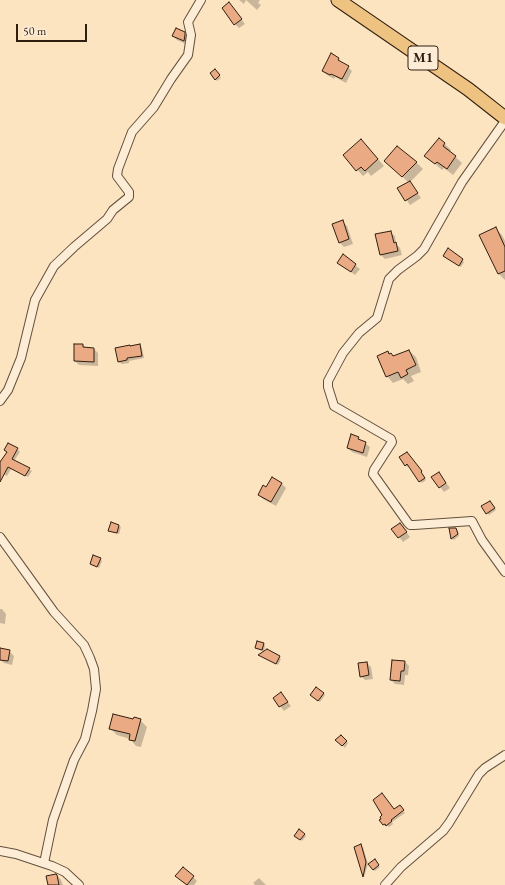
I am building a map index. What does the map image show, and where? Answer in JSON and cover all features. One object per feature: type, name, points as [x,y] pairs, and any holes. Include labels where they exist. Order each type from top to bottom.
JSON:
[{"type":"highway","name":"M1","points":[[338,0],[468,89],[505,120]]},
{"type":"street","points":[[0,401],[8,390],[21,358],[35,300],[56,262],[107,220],[113,210],[129,197],[130,192],[117,176],[118,169],[132,132],[154,107],[188,55],[190,35],[188,22],[201,0]]},
{"type":"street","points":[[505,120],[462,182],[424,249],[398,270],[389,280],[377,318],[358,333],[343,354],[328,381],[328,387],[334,406],[392,439],[392,442],[373,474],[408,523],[410,525],[414,525],[472,521],[482,540],[505,572]]},
{"type":"street","points":[[0,537],[54,612],[84,645],[94,669],[96,688],[92,711],[84,739],[74,760],[53,820],[44,864]]},
{"type":"street","points":[[385,885],[401,867],[449,823],[479,774],[485,768],[505,755]]},
{"type":"street","points":[[0,851],[16,854],[65,872],[79,885]]},
{"type":"building","points":[[229,2],[242,19],[234,25],[222,8]]},
{"type":"building","points":[[176,28],[185,32],[184,41],[172,36]]},
{"type":"building","points":[[331,53],[339,58],[338,60],[349,66],[342,79],[322,71]]},
{"type":"building","points":[[215,69],[220,75],[215,80],[210,73]]},
{"type":"building","points":[[439,138],[445,143],[443,146],[456,156],[447,169],[437,162],[435,164],[424,156]]},
{"type":"building","points":[[361,139],[378,159],[365,171],[361,167],[356,171],[343,155]]},
{"type":"building","points":[[397,146],[417,162],[402,177],[384,161]]},
{"type":"building","points":[[410,181],[418,193],[405,201],[397,188]]},
{"type":"building","points":[[343,220],[349,239],[339,243],[332,224]]},
{"type":"building","points":[[496,227],[505,247],[505,271],[498,274],[479,235]]},
{"type":"building","points":[[391,231],[398,251],[380,255],[375,234]]},
{"type":"building","points":[[448,248],[463,259],[459,266],[443,256]]},
{"type":"building","points":[[343,254],[356,264],[351,272],[337,263]]},
{"type":"building","points":[[74,344],[83,344],[83,347],[94,348],[94,362],[74,361]]},
{"type":"building","points":[[140,344],[142,356],[127,358],[127,360],[118,362],[115,348]]},
{"type":"building","points":[[409,350],[416,365],[406,370],[408,374],[401,378],[398,372],[386,377],[377,356],[388,351],[389,354],[391,353],[393,356]]},
{"type":"building","points":[[351,434],[366,442],[363,453],[347,448]]},
{"type":"building","points":[[8,443],[18,448],[12,459],[30,468],[25,476],[8,467],[0,482],[0,462],[7,452],[4,450]]},
{"type":"building","points":[[407,452],[422,471],[421,472],[425,478],[419,482],[407,464],[405,466],[399,457]]},
{"type":"building","points":[[439,472],[446,483],[439,488],[431,477]]},
{"type":"building","points":[[272,477],[282,483],[271,502],[258,495],[263,485],[266,487]]},
{"type":"building","points":[[490,501],[495,508],[486,514],[481,506]]},
{"type":"building","points":[[111,522],[119,525],[117,533],[108,531]]},
{"type":"building","points":[[400,523],[407,532],[398,538],[391,529]]},
{"type":"building","points":[[449,528],[456,528],[458,534],[451,539]]},
{"type":"building","points":[[93,555],[101,558],[97,567],[90,564]]},
{"type":"building","points":[[257,641],[264,643],[262,650],[255,648]]},
{"type":"building","points":[[0,648],[10,650],[8,661],[0,660]]},
{"type":"building","points":[[267,649],[280,656],[276,664],[258,655]]},
{"type":"building","points":[[392,660],[405,661],[404,671],[401,671],[400,681],[390,680]]},
{"type":"building","points":[[367,662],[369,675],[360,677],[358,663]]},
{"type":"building","points":[[316,687],[324,693],[318,701],[310,695]]},
{"type":"building","points":[[281,692],[288,702],[279,707],[273,698]]},
{"type":"building","points":[[113,714],[133,719],[134,717],[141,719],[135,741],[129,740],[130,734],[109,729]]},
{"type":"building","points":[[341,735],[347,741],[342,746],[335,740]]},
{"type":"building","points":[[382,793],[394,809],[400,805],[404,810],[386,826],[379,820],[381,819],[380,817],[382,815],[373,800]]},
{"type":"building","points":[[299,829],[305,834],[300,840],[294,836]]},
{"type":"building","points":[[361,844],[366,862],[363,877],[354,847]]},
{"type":"building","points":[[375,859],[379,865],[373,870],[368,864]]},
{"type":"building","points":[[183,867],[194,876],[187,885],[175,876]]},
{"type":"building","points":[[56,874],[59,885],[48,885],[46,876]]}]
